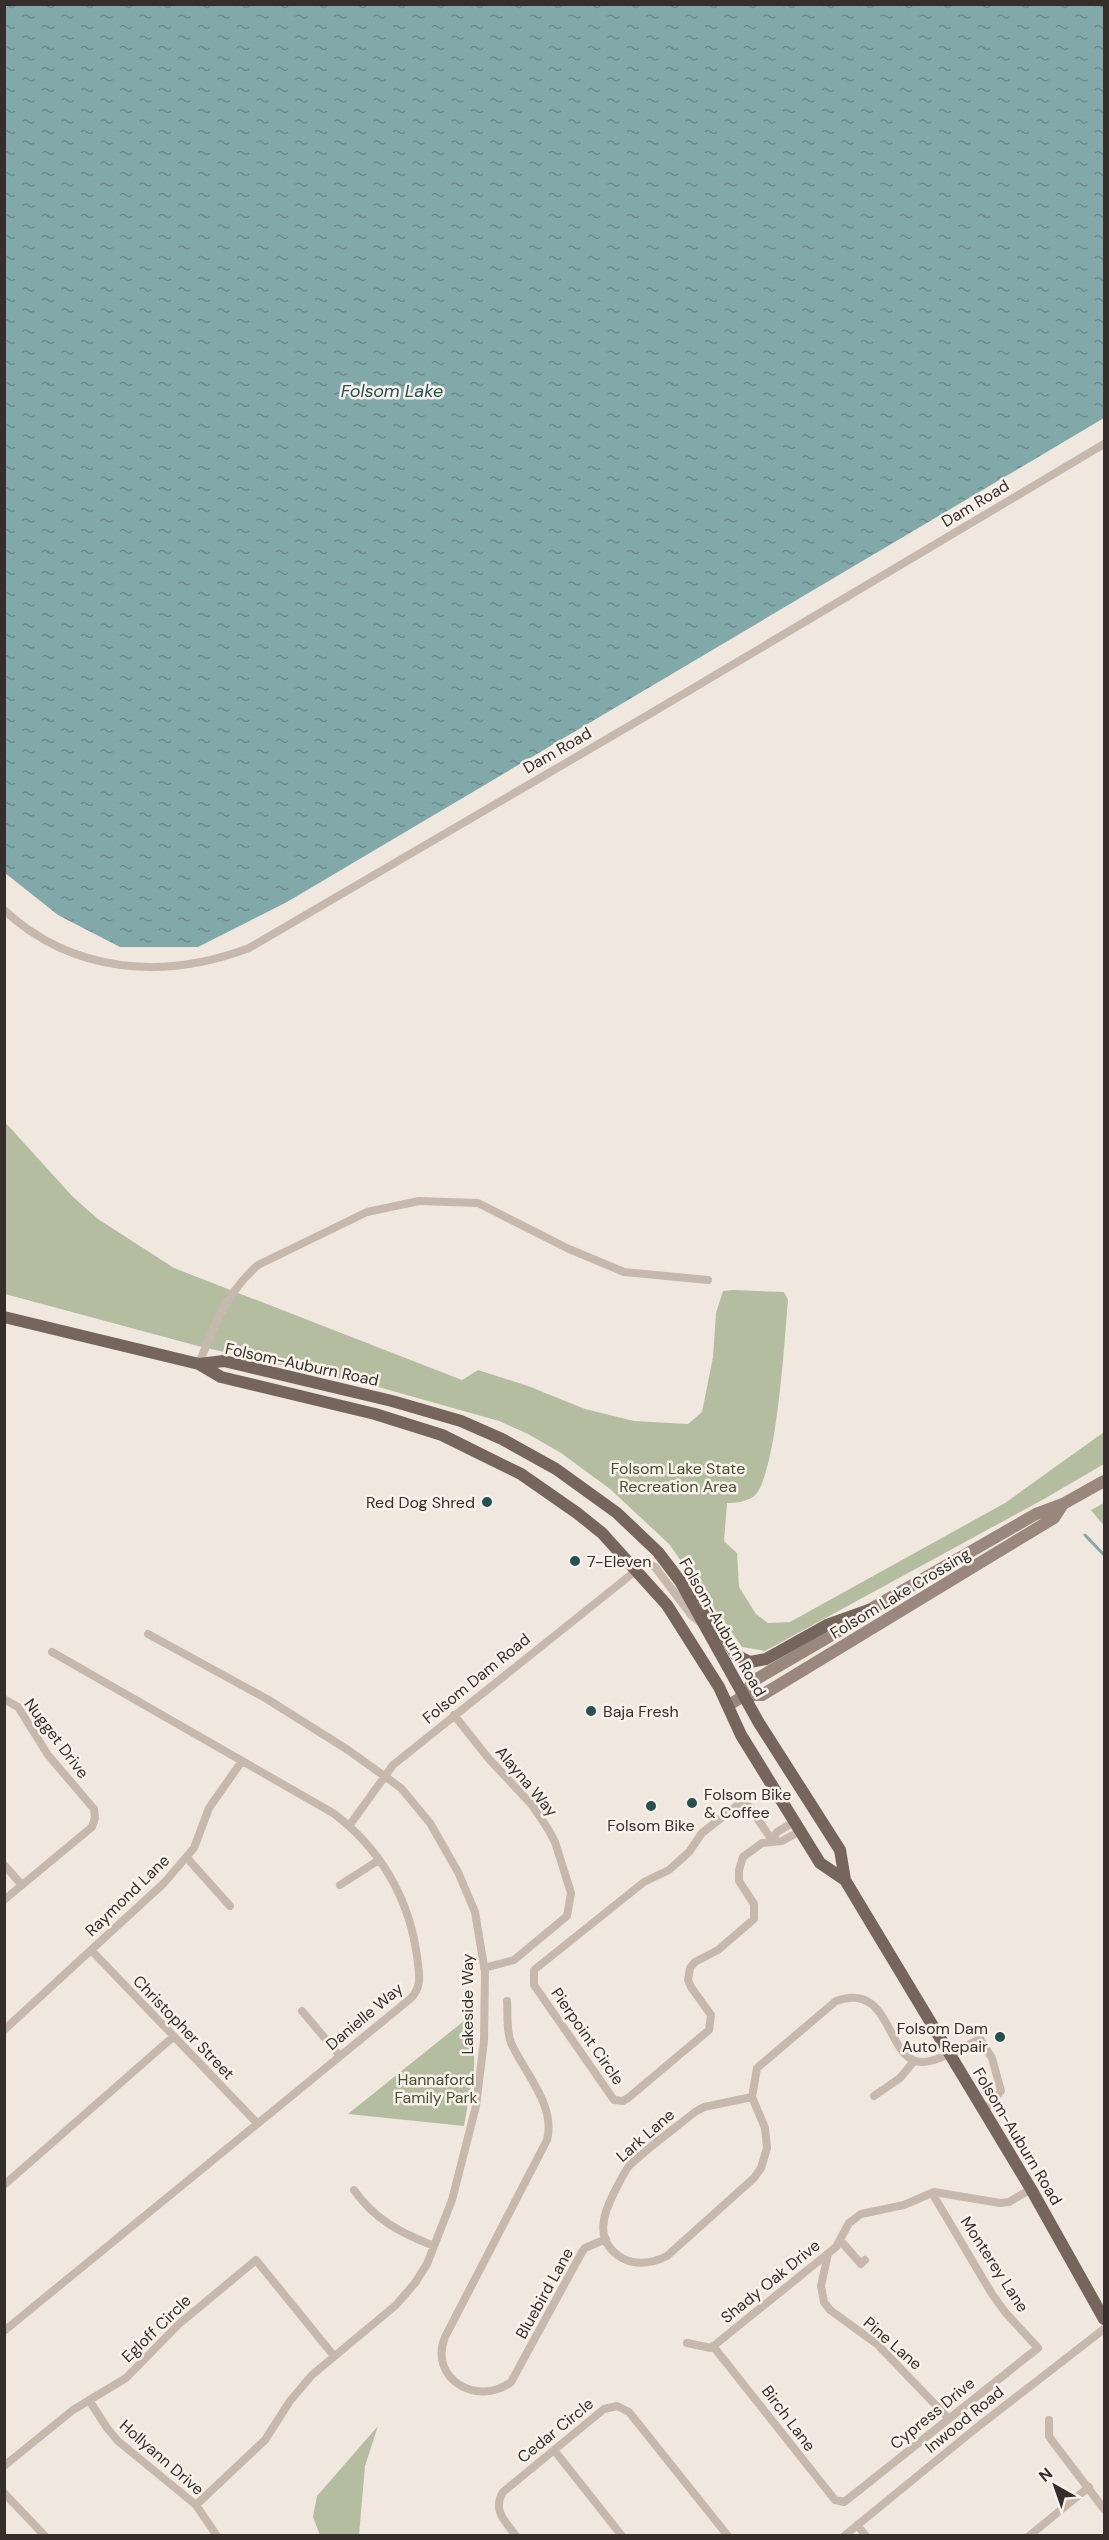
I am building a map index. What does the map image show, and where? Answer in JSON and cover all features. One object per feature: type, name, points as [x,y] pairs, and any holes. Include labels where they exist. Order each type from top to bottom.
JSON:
[{"type":"main road","name":"Folsom-Auburn Road","points":[[4,1317],[199,1364],[221,1377],[408,1423],[442,1435],[490,1457],[552,1494],[602,1533],[667,1605],[729,1705],[741,1735],[820,1863],[845,1880]]},
{"type":"main road","name":"Folsom-Auburn Road","points":[[199,1364],[224,1361],[372,1396],[452,1418],[502,1439],[556,1468],[617,1513],[658,1552],[692,1601],[759,1723],[840,1850],[845,1880],[950,2053],[1104,2319]]},
{"type":"main road","name":"Folsom Lake Crossing","points":[[729,1705],[745,1695],[753,1681],[849,1625],[869,1610],[1036,1514],[1064,1504],[1104,1481]]},
{"type":"main road","name":"Folsom Lake Crossing","points":[[745,1695],[762,1695],[888,1620],[1054,1518],[1064,1504]]},
{"type":"main road","points":[[692,1601],[709,1611],[736,1655],[750,1662],[766,1659],[827,1625],[869,1610]]},
{"type":"street","name":"Dam Road","points":[[4,910],[26,928],[65,950],[126,966],[162,968],[198,964],[249,948],[648,715],[1104,444]]},
{"type":"street","points":[[199,1364],[216,1317],[244,1277],[258,1265],[367,1212],[419,1201],[478,1203],[569,1249],[624,1272],[708,1280]]},
{"type":"street","points":[[636,1569],[648,1564],[655,1567],[692,1616],[707,1628]]},
{"type":"street","name":"Folsom Dam Road","points":[[349,1826],[393,1765],[636,1569]]},
{"type":"street","name":"Lakeside Way","points":[[148,1635],[267,1699],[401,1788],[430,1823],[458,1872],[474,1912],[484,1968],[484,2041],[476,2106],[461,2172],[427,2264],[406,2294],[300,2387],[270,2432],[252,2454],[195,2505]]},
{"type":"street","name":"Danielle Way","points":[[4,2331],[410,1999],[419,1983],[415,1944],[408,1916],[393,1882],[379,1860],[349,1826],[333,1813],[52,1652]]},
{"type":"street","name":"Nugget Drive","points":[[4,1699],[18,1707],[48,1755],[94,1809],[95,1818],[90,1829],[22,1885]]},
{"type":"street","name":"Alayna Way","points":[[454,1716],[543,1821],[555,1842],[571,1893],[567,1916],[514,1960],[484,1968]]},
{"type":"street","name":"Raymond Lane","points":[[4,2030],[187,1858],[194,1848],[209,1808],[242,1761]]},
{"type":"street","name":"Pierpoint Circle","points":[[772,1840],[748,1805],[738,1805],[702,1833],[689,1852],[669,1870],[644,1882],[534,1970],[534,1985],[614,2100],[623,2101],[628,2098],[709,2030],[712,2023],[710,2010],[691,1987],[688,1973],[695,1962],[718,1950],[754,1918],[754,1904],[740,1881],[743,1857],[756,1846],[772,1840],[777,1832],[799,1826]]},
{"type":"street","points":[[187,1858],[230,1906]]},
{"type":"street","points":[[340,1885],[379,1860]]},
{"type":"street","points":[[4,1865],[22,1885],[4,1900]]},
{"type":"street","name":"Christopher Street","points":[[91,1950],[257,2123]]},
{"type":"street","points":[[606,2239],[622,2258],[639,2263],[658,2260],[667,2256],[754,2178],[765,2158],[767,2136],[752,2097],[754,2075],[762,2062],[831,2004],[844,1998],[862,1998],[871,2003],[904,2052],[914,2061],[927,2062],[980,2039],[992,2058],[1001,2091],[984,2111]]},
{"type":"street","name":"Bluebird Lane","points":[[507,2001],[511,2042],[546,2109],[549,2129],[547,2140],[442,2344],[441,2358],[447,2373],[454,2381],[474,2391],[494,2391],[511,2382],[582,2252],[585,2248],[606,2239]]},
{"type":"street","points":[[302,2011],[340,2056]]},
{"type":"street","points":[[4,2185],[173,2037]]},
{"type":"street","points":[[874,2096],[900,2078],[914,2061]]},
{"type":"street","name":"Lark Lane","points":[[606,2239],[603,2229],[605,2209],[630,2166],[695,2112],[704,2107],[752,2097]]},
{"type":"street","points":[[932,2193],[1000,2203],[1009,2202],[1030,2189]]},
{"type":"street","points":[[354,2190],[382,2221],[434,2246]]},
{"type":"street","name":"Shady Oak Drive","points":[[713,2346],[836,2247],[849,2223],[861,2214],[904,2205],[932,2193]]},
{"type":"street","name":"Monterey Lane","points":[[932,2193],[992,2294],[1038,2348]]},
{"type":"street","points":[[840,2240],[861,2264],[865,2260]]},
{"type":"street","name":"Pine Lane","points":[[828,2253],[821,2286],[824,2302],[830,2310],[877,2344],[949,2419]]},
{"type":"street","name":"Egloff Circle","points":[[4,2466],[89,2400],[132,2372],[178,2324],[256,2260],[334,2355]]},
{"type":"street","name":"Inwood Road","points":[[844,2535],[1104,2329]]},
{"type":"street","points":[[687,2343],[711,2348],[713,2346]]},
{"type":"street","name":"Birch Lane","points":[[713,2346],[835,2500],[844,2502]]},
{"type":"street","name":"Cypress Drive","points":[[844,2502],[1038,2348]]},
{"type":"street","name":"Hollyann Drive","points":[[89,2400],[118,2441],[195,2505],[217,2535]]},
{"type":"street","name":"Cedar Circle","points":[[516,2535],[500,2516],[499,2499],[503,2492],[604,2409],[616,2406],[628,2412],[728,2535]]},
{"type":"street","points":[[1050,2420],[1049,2436],[1104,2509]]},
{"type":"street","points":[[554,2450],[622,2535]]},
{"type":"street","points":[[1029,2535],[1089,2487]]},
{"type":"street","points":[[4,2493],[45,2535]]},
{"type":"street","points":[[857,2525],[866,2535]]},
{"type":"green space","name":"Folsom Lake State Recreation Area","points":[[4,1121],[73,1197],[98,1219],[174,1268],[462,1380],[478,1370],[528,1386],[585,1409],[634,1421],[688,1424],[702,1412],[713,1357],[716,1313],[723,1291],[784,1292],[788,1300],[782,1372],[768,1464],[761,1485],[753,1497],[740,1502],[727,1503],[724,1541],[737,1553],[739,1587],[756,1614],[768,1623],[790,1622],[1005,1503],[1104,1432],[1104,1464],[765,1651],[742,1647],[669,1544],[610,1489],[561,1453],[528,1434],[499,1421],[382,1388],[198,1346],[5,1294]]},
{"type":"green space","points":[[1104,1503],[1104,1526],[1091,1510]]},
{"type":"green space","name":"Hannaford Family Park","points":[[475,2012],[474,2069],[464,2126],[348,2114]]},
{"type":"green space","points":[[378,2426],[365,2466],[359,2535],[320,2535],[313,2517],[317,2496]]},
{"type":"water","name":"Folsom Lake","points":[[4,5],[1104,5],[1104,418],[287,902],[198,947],[120,947],[58,915],[5,873]]},
{"type":"waterway","points":[[1085,1535],[1104,1555]]},
{"type":"place","name":"Red Dog Shred","points":[[487,1502]]},
{"type":"place","name":"7-Eleven","points":[[575,1561]]},
{"type":"place","name":"Baja Fresh","points":[[591,1711]]},
{"type":"place","name":"Folsom Bike & Coffee","points":[[692,1803]]},
{"type":"place","name":"Folsom Bike","points":[[651,1806]]},
{"type":"place","name":"Folsom Dam Auto Repair","points":[[1000,2037]]}]
